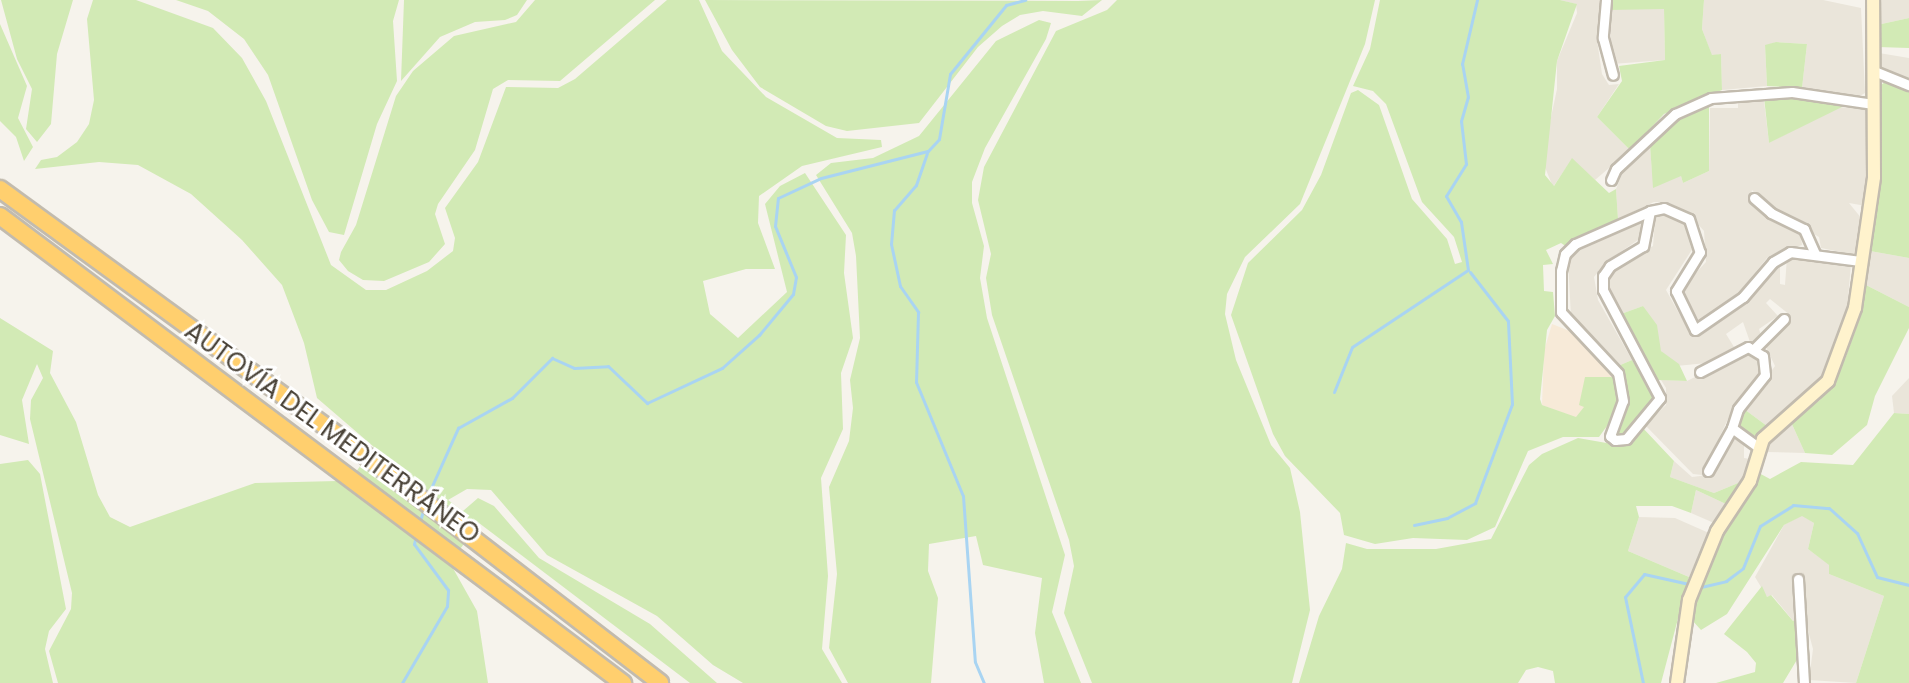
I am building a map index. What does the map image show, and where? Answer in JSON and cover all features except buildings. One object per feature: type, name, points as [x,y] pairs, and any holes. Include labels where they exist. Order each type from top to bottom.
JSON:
[{"type":"highway","name":"AUTOVÍA DEL MEDITERRÁNEO","points":[[0,189],[470,534],[660,683]]},
{"type":"highway","name":"AUTOVÍA DEL MEDITERRÁNEO","points":[[0,216],[623,683]]},
{"type":"street","points":[[1606,0],[1603,38],[1613,75]]},
{"type":"street","points":[[1677,683],[1689,600],[1717,531],[1750,481],[1758,447],[1828,381],[1855,308],[1874,177],[1870,0]]},
{"type":"street","points":[[1874,71],[1909,85]]},
{"type":"street","points":[[1611,180],[1616,169],[1675,114],[1711,98],[1792,92],[1873,104]]},
{"type":"street","points":[[1754,198],[1771,213],[1804,229],[1815,254]]},
{"type":"street","points":[[1650,211],[1643,246],[1610,266],[1603,276],[1603,290],[1660,398],[1626,439],[1615,440],[1610,436],[1623,388],[1605,355],[1561,312],[1561,271],[1565,254],[1575,244],[1650,211],[1672,210],[1695,227],[1700,252],[1676,291],[1695,330],[1743,297],[1773,262],[1790,252],[1860,261]]},
{"type":"street","points":[[1700,372],[1755,348],[1784,319]]},
{"type":"street","points":[[1708,471],[1732,428],[1738,409],[1765,375],[1763,356],[1755,348]]},
{"type":"street","points":[[1732,428],[1758,447]]},
{"type":"street","points":[[1798,579],[1804,683]]},
{"type":"shaded area","points":[[1560,0],[1600,0],[1597,40],[1602,74],[1609,85],[1619,84],[1597,117],[1630,150],[1595,180],[1572,159],[1553,187],[1542,160],[1557,89],[1557,61],[1577,13],[1576,4]]},
{"type":"shaded area","points":[[1704,0],[1823,0],[1861,8],[1865,93],[1858,97],[1802,88],[1807,44],[1776,42],[1765,46],[1767,86],[1722,90],[1721,54],[1712,56],[1702,29]]},
{"type":"shaded area","points":[[1879,0],[1909,0],[1909,18],[1877,25]]},
{"type":"shaded area","points":[[1650,5],[1664,9],[1665,60],[1612,64],[1609,10]]},
{"type":"shaded area","points":[[1879,53],[1909,58],[1909,81],[1881,69]]},
{"type":"shaded area","points":[[1738,99],[1764,101],[1769,143],[1836,107],[1866,109],[1866,206],[1849,203],[1862,219],[1855,255],[1821,248],[1819,237],[1768,207],[1752,190],[1749,203],[1763,215],[1800,230],[1802,245],[1767,258],[1736,296],[1700,321],[1681,297],[1681,289],[1706,262],[1704,231],[1688,213],[1667,202],[1654,202],[1618,219],[1616,189],[1624,169],[1650,145],[1652,172],[1681,176],[1683,183],[1709,171],[1710,108],[1738,108]]},
{"type":"shaded area","points":[[1664,213],[1683,221],[1695,245],[1666,290],[1692,337],[1743,303],[1780,263],[1780,284],[1785,285],[1787,257],[1851,264],[1847,310],[1828,366],[1820,381],[1767,426],[1744,409],[1775,366],[1766,347],[1790,315],[1770,299],[1766,303],[1778,316],[1759,329],[1762,339],[1750,342],[1743,322],[1726,334],[1734,347],[1707,363],[1676,366],[1661,351],[1643,306],[1621,314],[1608,288],[1612,269],[1653,246],[1655,219]]},
{"type":"shaded area","points":[[1644,219],[1644,236],[1607,261],[1594,277],[1598,300],[1632,360],[1618,366],[1571,317],[1568,259],[1593,241]]},
{"type":"shaded area","points":[[1870,251],[1909,258],[1909,307],[1864,284]]},
{"type":"shaded area","points":[[1552,324],[1577,334],[1613,374],[1616,404],[1606,429],[1542,405],[1544,351]]},
{"type":"shaded area","points":[[1751,349],[1763,372],[1733,408],[1702,475],[1693,474],[1645,425],[1666,405],[1666,388],[1661,380],[1687,381]]},
{"type":"shaded area","points":[[1909,378],[1909,414],[1894,413],[1892,396]]},
{"type":"shaded area","points":[[1791,422],[1805,453],[1767,452],[1768,440]]},
{"type":"shaded area","points":[[1731,438],[1744,444],[1744,458],[1750,459],[1743,481],[1714,493],[1670,477],[1674,461],[1692,477],[1708,475],[1720,464]]},
{"type":"shaded area","points":[[1696,490],[1728,505],[1714,523],[1691,513]]},
{"type":"shaded area","points":[[1802,515],[1814,523],[1808,549],[1830,565],[1829,574],[1884,596],[1856,683],[1809,680],[1813,649],[1801,604],[1802,575],[1795,577],[1798,619],[1794,622],[1772,595],[1767,597],[1755,577],[1784,525]]},
{"type":"shaded area","points":[[1639,517],[1675,518],[1709,533],[1689,577],[1628,551]]},
{"type":"green space","points":[[1,0],[73,0],[57,54],[51,124],[37,142],[26,129],[32,89],[17,59]]},
{"type":"green space","points":[[93,0],[136,0],[213,28],[242,58],[266,101],[331,265],[366,290],[386,290],[427,271],[453,251],[455,238],[445,208],[478,162],[506,87],[558,88],[575,79],[667,0],[699,0],[722,51],[766,97],[837,138],[881,140],[882,147],[802,166],[759,196],[758,223],[775,269],[746,269],[703,281],[710,314],[738,338],[787,292],[765,204],[780,186],[805,173],[846,235],[844,273],[853,338],[841,373],[843,429],[821,478],[828,576],[822,649],[842,683],[743,683],[713,665],[657,616],[547,555],[491,490],[467,489],[448,500],[463,511],[478,498],[494,506],[539,558],[650,624],[717,683],[690,683],[479,523],[450,563],[477,611],[488,683],[58,683],[49,651],[71,609],[72,593],[30,419],[31,400],[43,378],[37,364],[22,400],[29,444],[0,435],[0,318],[53,351],[50,373],[76,422],[98,495],[110,517],[130,527],[255,483],[337,481],[345,487],[374,447],[317,398],[304,343],[282,285],[242,240],[191,194],[138,165],[99,162],[35,169],[41,160],[57,157],[77,142],[89,124],[94,100],[87,19]]},
{"type":"green space","points":[[176,0],[399,0],[393,21],[397,81],[377,124],[344,235],[329,232],[312,200],[268,75],[244,39],[208,11]]},
{"type":"green space","points":[[404,0],[527,0],[517,15],[505,20],[475,22],[440,37],[401,81]]},
{"type":"green space","points":[[535,0],[655,0],[560,81],[508,80],[493,89],[475,150],[438,204],[435,214],[445,244],[429,262],[384,281],[363,280],[348,271],[339,260],[341,252],[356,225],[396,96],[413,71],[454,36],[516,22]]},
{"type":"green space","points":[[705,0],[1102,0],[1082,16],[1043,11],[1020,15],[1002,26],[978,47],[919,123],[847,131],[826,126],[760,87],[732,50]]},
{"type":"green space","points":[[1117,0],[1375,0],[1365,44],[1300,204],[1245,257],[1227,294],[1225,314],[1236,360],[1271,445],[1290,468],[1300,512],[1310,610],[1292,683],[1092,683],[1064,613],[1074,566],[1069,540],[992,315],[986,278],[991,254],[978,200],[984,167],[1056,31],[1107,10]]},
{"type":"green space","points":[[1380,0],[1560,0],[1577,4],[1557,61],[1545,175],[1554,186],[1572,158],[1609,193],[1616,189],[1618,219],[1567,247],[1561,243],[1546,250],[1553,264],[1543,265],[1544,291],[1553,292],[1555,316],[1547,330],[1540,399],[1542,405],[1576,417],[1584,407],[1579,405],[1585,377],[1614,377],[1618,395],[1612,419],[1599,437],[1563,437],[1528,451],[1495,527],[1467,540],[1413,538],[1375,544],[1344,535],[1340,513],[1285,456],[1273,434],[1231,315],[1248,263],[1302,210],[1321,175],[1351,93],[1358,90],[1379,105],[1412,199],[1447,239],[1455,264],[1462,262],[1454,237],[1422,202],[1386,104],[1373,91],[1353,86],[1370,49]]},
{"type":"green space","points":[[1611,0],[1704,0],[1702,29],[1712,55],[1721,54],[1722,90],[1664,114],[1630,150],[1597,117],[1622,81],[1619,66],[1665,60],[1664,9],[1609,10]]},
{"type":"green space","points":[[1909,18],[1909,48],[1878,47],[1877,25]]},
{"type":"green space","points":[[1039,20],[1051,23],[1046,39],[985,148],[972,182],[972,203],[984,246],[980,278],[987,318],[1065,555],[1052,612],[1081,683],[1044,683],[1035,633],[1042,578],[983,565],[976,536],[929,544],[928,571],[938,598],[931,683],[848,683],[829,648],[837,574],[829,487],[849,441],[853,408],[850,380],[860,338],[856,256],[852,233],[816,175],[831,163],[873,158],[919,136],[996,41]]},
{"type":"green space","points":[[0,24],[27,86],[18,118],[33,147],[24,161],[16,137],[0,121]]},
{"type":"green space","points":[[1776,42],[1807,44],[1802,88],[1767,86],[1765,45]]},
{"type":"green space","points":[[1885,82],[1909,90],[1909,258],[1870,251],[1880,185],[1881,85]]},
{"type":"green space","points":[[1787,95],[1846,105],[1769,143],[1764,97]]},
{"type":"green space","points":[[1709,104],[1709,171],[1683,183],[1681,176],[1653,188],[1650,145],[1677,117]]},
{"type":"green space","points":[[1864,284],[1909,307],[1909,328],[1875,396],[1867,425],[1832,455],[1805,453],[1791,422],[1820,400],[1845,359],[1863,309]]},
{"type":"green space","points":[[1643,306],[1657,325],[1661,351],[1679,364],[1687,381],[1658,380],[1640,356],[1621,314]]},
{"type":"green space","points":[[1632,360],[1655,396],[1624,435],[1615,436],[1627,394],[1618,366]]},
{"type":"green space","points":[[1744,409],[1767,426],[1758,438],[1739,426]]},
{"type":"green space","points":[[1894,413],[1909,414],[1909,683],[1856,683],[1884,596],[1829,574],[1829,565],[1808,549],[1814,523],[1802,516],[1784,525],[1727,614],[1701,630],[1691,619],[1693,604],[1717,543],[1757,472],[1770,479],[1801,462],[1853,465]]},
{"type":"green space","points":[[1641,426],[1674,461],[1670,477],[1714,493],[1743,481],[1728,505],[1696,490],[1691,513],[1672,506],[1636,506],[1639,517],[1628,551],[1689,577],[1661,683],[1555,683],[1553,671],[1538,667],[1526,670],[1518,683],[1299,683],[1319,616],[1342,569],[1346,543],[1367,549],[1436,549],[1491,539],[1529,465],[1542,454],[1578,438],[1618,445]]},
{"type":"green space","points":[[28,460],[40,474],[66,609],[49,631],[45,649],[53,683],[0,683],[0,464]]},
{"type":"green space","points":[[1762,586],[1767,597],[1771,595],[1793,621],[1798,619],[1801,653],[1783,683],[1716,683],[1755,672],[1756,663],[1724,634]]},
{"type":"waterway","points":[[427,497],[458,428],[512,398],[552,358],[574,368],[608,366],[647,403],[722,368],[759,335],[793,294],[796,277],[775,226],[778,198],[821,178],[928,151],[939,139],[950,74],[1006,5],[1025,0]]},
{"type":"waterway","points":[[1334,392],[1352,347],[1468,270],[1461,222],[1446,196],[1466,164],[1461,121],[1468,97],[1462,64],[1477,0]]},
{"type":"waterway","points":[[927,153],[916,185],[894,210],[891,244],[900,286],[918,312],[916,382],[963,496],[975,662],[984,683]]},
{"type":"waterway","points":[[1414,525],[1447,518],[1475,503],[1512,404],[1508,321],[1470,272]]},
{"type":"waterway","points":[[1701,587],[1726,581],[1743,568],[1760,526],[1793,505],[1829,508],[1857,533],[1877,577],[1909,585]]},
{"type":"waterway","points":[[419,524],[424,508]]},
{"type":"waterway","points":[[402,683],[447,606],[448,590],[414,544],[416,535]]},
{"type":"waterway","points":[[1643,683],[1625,597],[1644,574],[1689,584]]}]
